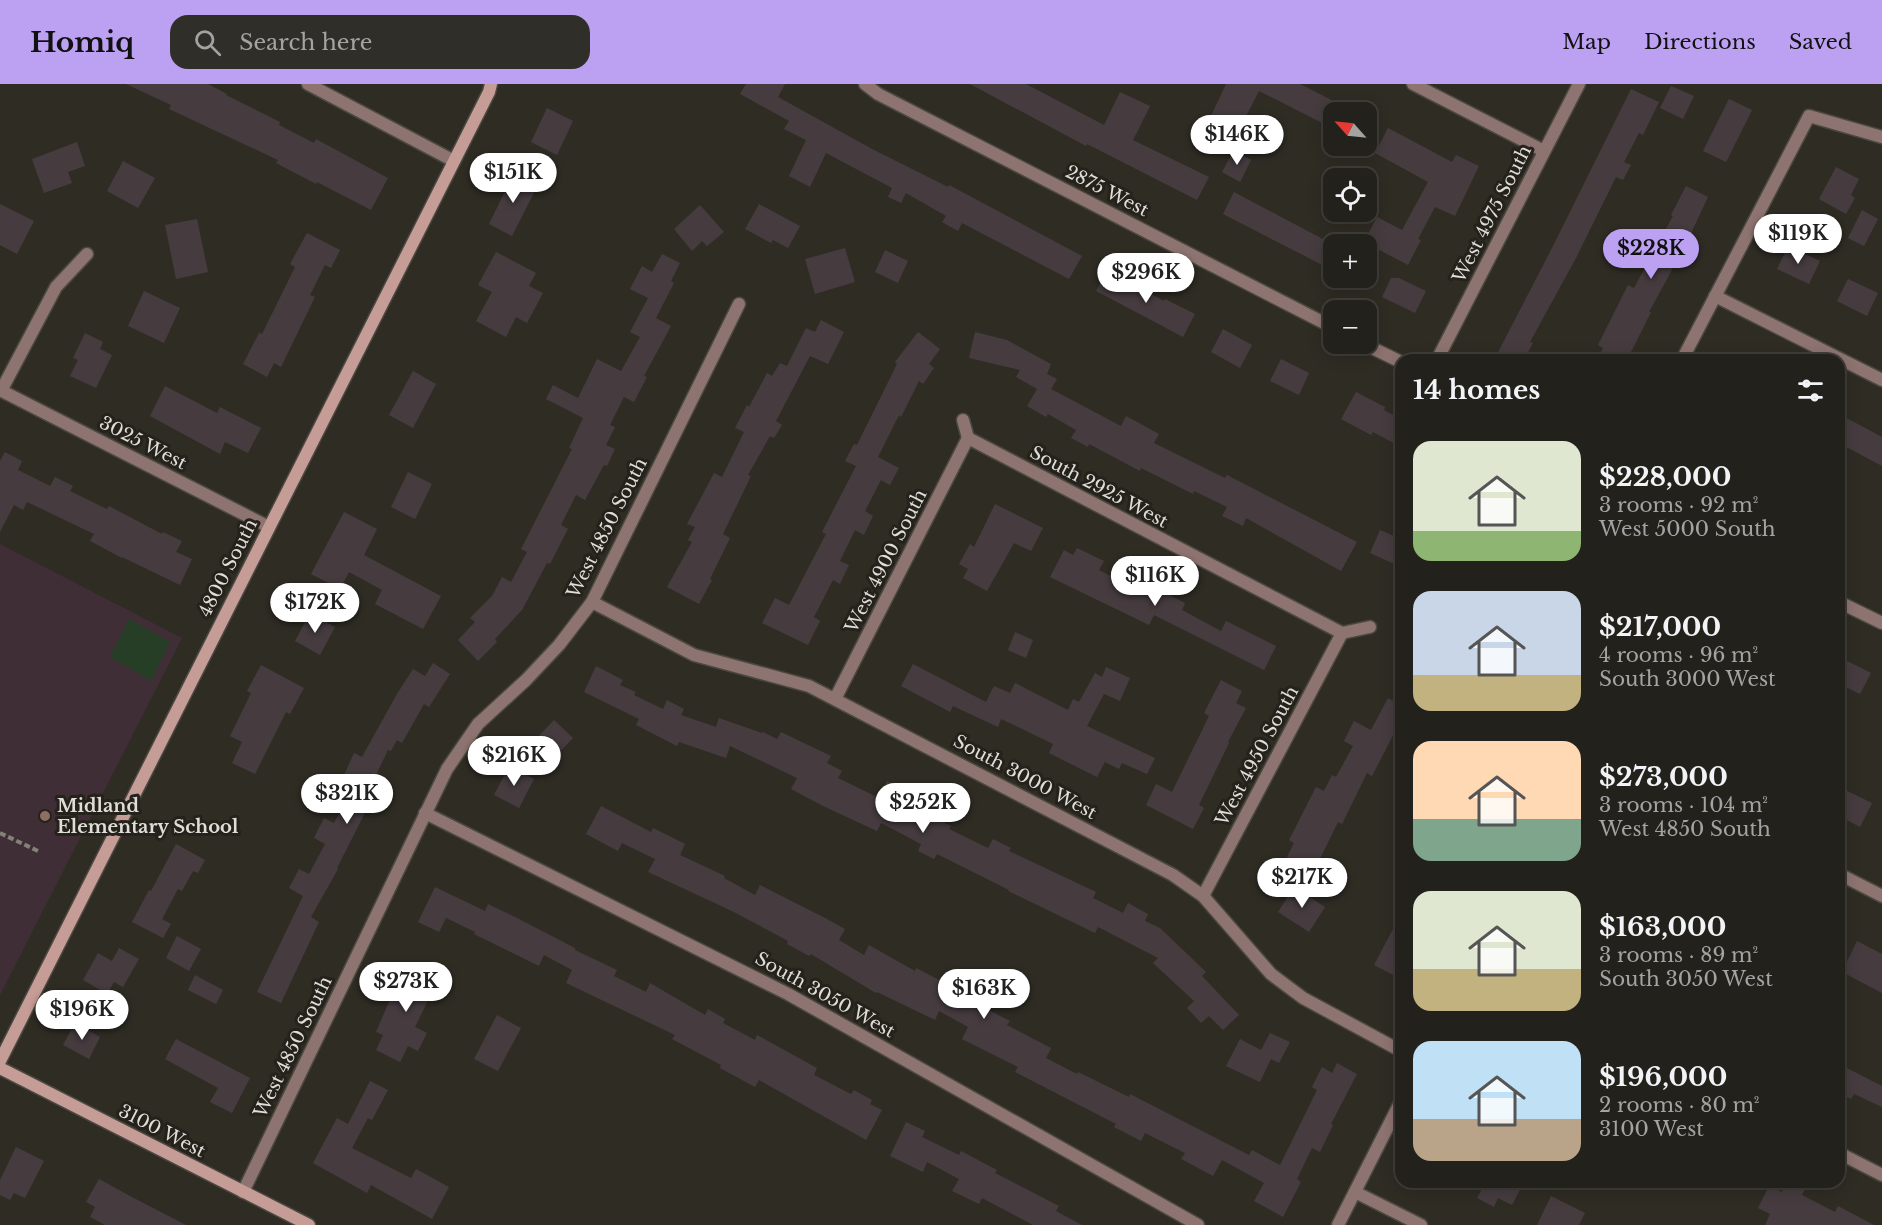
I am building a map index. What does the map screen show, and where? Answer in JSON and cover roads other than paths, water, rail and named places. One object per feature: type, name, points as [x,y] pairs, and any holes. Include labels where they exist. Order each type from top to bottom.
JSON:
[{"type":"main road","name":"4800 South","points":[[0,1061],[492,87]]},
{"type":"main road","name":"3100 West","points":[[0,1068],[309,1225]]},
{"type":"street","points":[[308,84],[454,160]]},
{"type":"street","name":"2875 West","points":[[865,84],[878,94],[1323,322]]},
{"type":"street","points":[[1413,84],[1544,151]]},
{"type":"street","name":"West 4975 South","points":[[1440,354],[1579,84]]},
{"type":"street","points":[[1685,354],[1809,116],[1882,137]]},
{"type":"street","points":[[1,391],[56,287],[87,254]]},
{"type":"street","points":[[1715,296],[1830,354]]},
{"type":"street","name":"West 4850 South","points":[[243,1191],[447,769],[478,724],[526,680],[559,645],[592,602],[739,304]]},
{"type":"street","points":[[1377,350],[1395,359]]},
{"type":"street","points":[[1845,361],[1882,380]]},
{"type":"street","name":"3025 West","points":[[1,391],[269,528]]},
{"type":"street","points":[[963,420],[968,438]]},
{"type":"street","name":"South 2925 West","points":[[968,438],[1342,633]]},
{"type":"street","name":"West 4900 South","points":[[836,699],[968,438]]},
{"type":"street","name":"South 3000 West","points":[[592,602],[694,655],[809,686],[1173,875],[1203,896],[1271,974],[1303,998],[1395,1048]]},
{"type":"street","points":[[1845,605],[1882,623]]},
{"type":"street","points":[[1342,633],[1370,627]]},
{"type":"street","name":"West 4950 South","points":[[1203,896],[1342,633]]},
{"type":"street","name":"South 3050 West","points":[[425,813],[788,994],[1198,1225]]},
{"type":"street","points":[[1845,877],[1882,896]]},
{"type":"street","points":[[1338,1225],[1395,1113]]},
{"type":"street","points":[[1845,1156],[1882,1175]]},
{"type":"street","points":[[1355,1192],[1421,1225]]},
{"type":"place","name":"Midland Elementary School","points":[[45,816]]}]
